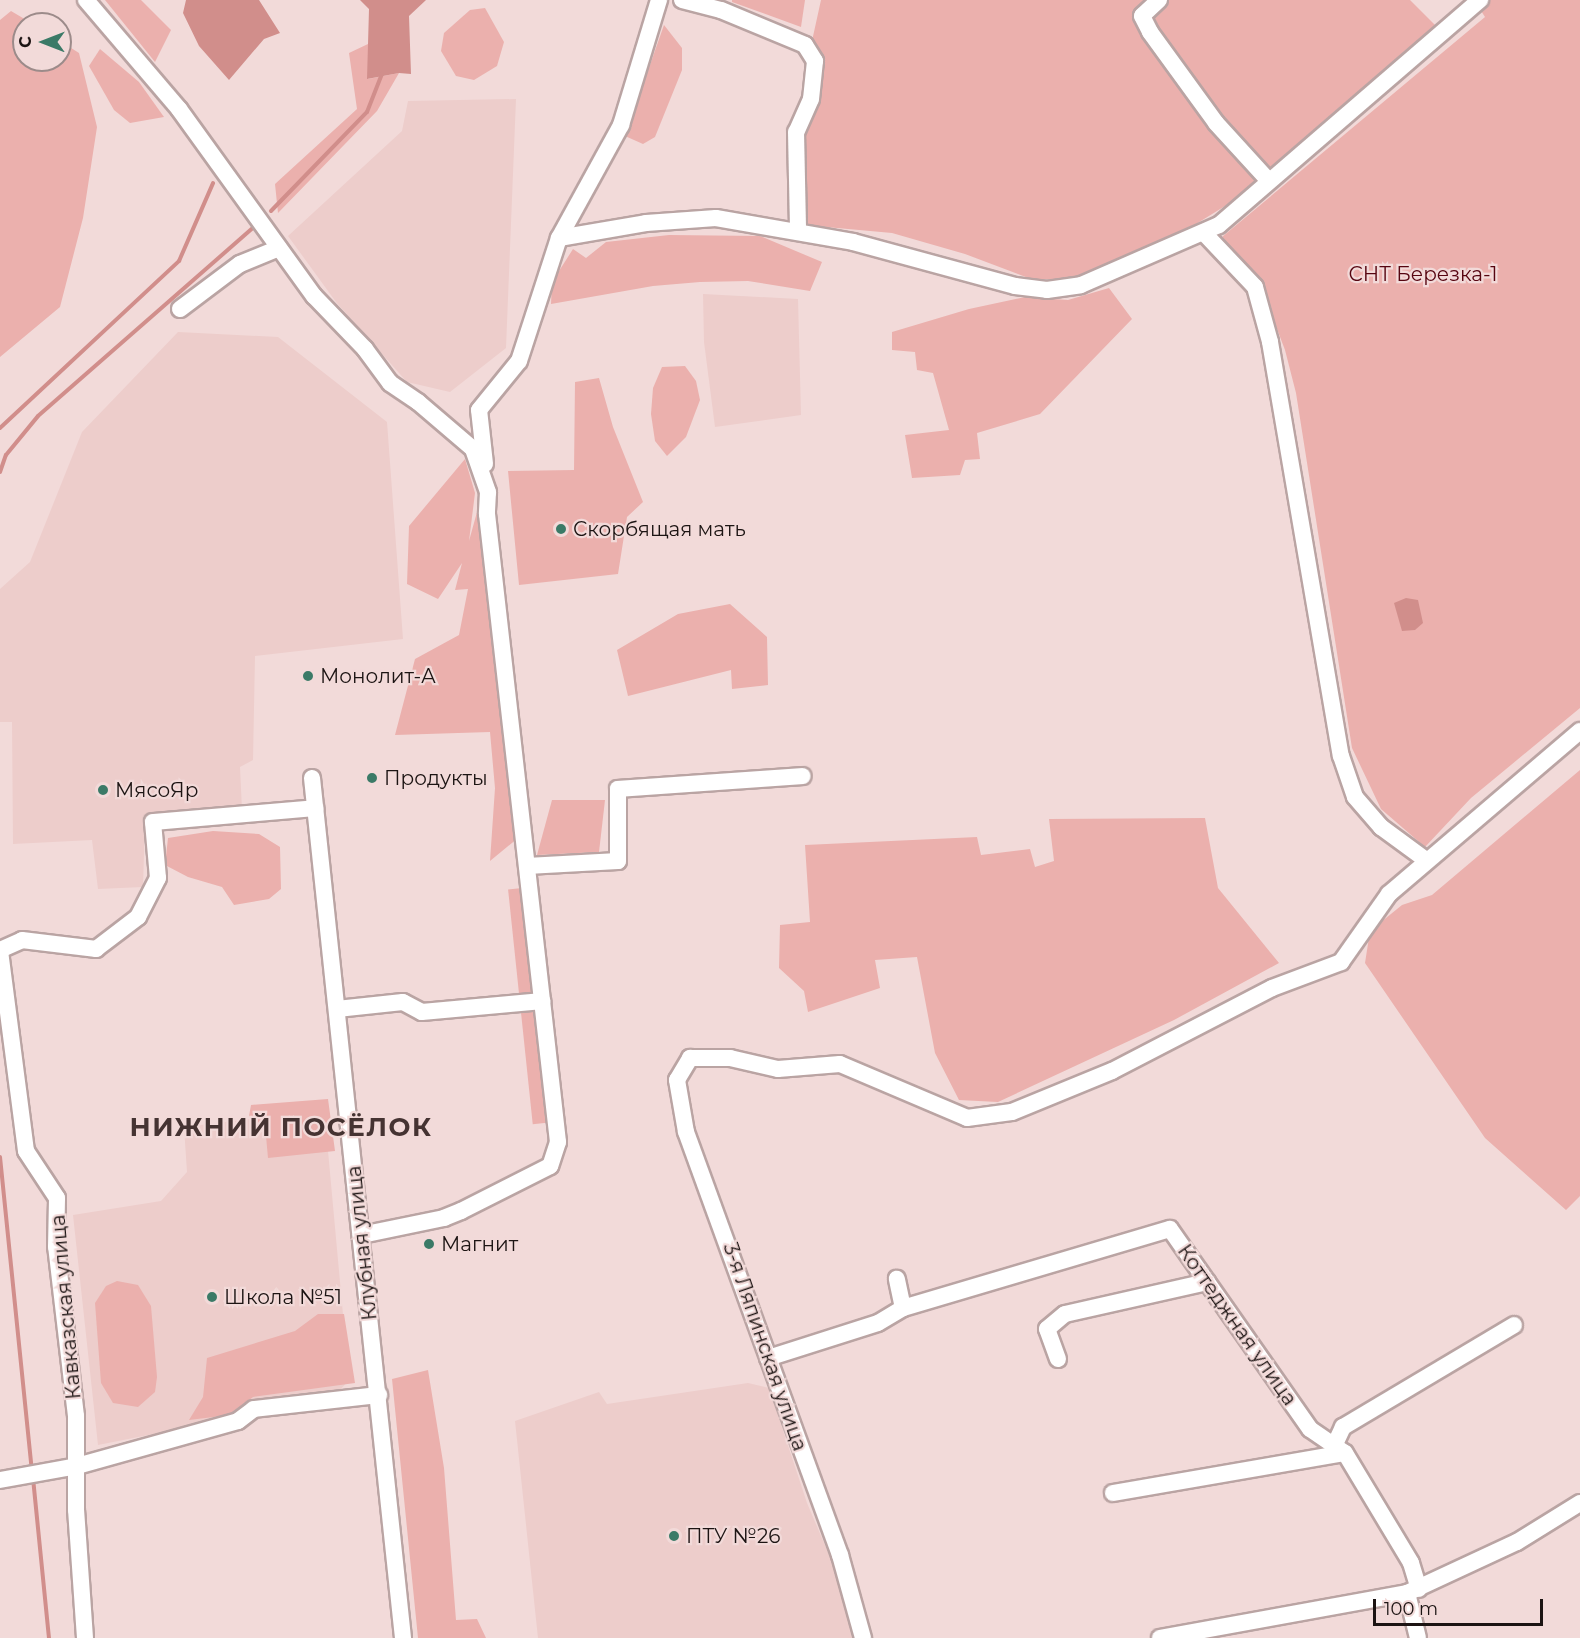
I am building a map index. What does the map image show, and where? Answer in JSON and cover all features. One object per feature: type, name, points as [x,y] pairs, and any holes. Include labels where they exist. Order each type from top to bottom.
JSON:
[{"type":"street","points":[[86,0],[179,109],[314,296],[365,349],[390,383],[418,402],[473,449],[488,492]]},
{"type":"street","points":[[361,1235],[444,1218],[550,1166],[558,1142],[487,514],[488,492],[479,410],[519,361],[560,238],[621,125],[659,0]]},
{"type":"street","points":[[682,0],[721,10],[804,45],[815,61],[812,99],[796,132],[798,231]]},
{"type":"street","points":[[1159,0],[1142,16],[1150,32],[1216,123],[1268,180]]},
{"type":"street","points":[[560,238],[646,223],[716,218],[854,242],[1015,286],[1047,290],[1081,285],[1219,225],[1268,180],[1480,0]]},
{"type":"street","points":[[1204,233],[1255,287],[1270,342],[1341,756],[1355,797],[1381,827],[1426,860],[1580,731]]},
{"type":"street","points":[[180,309],[240,264],[279,248]]},
{"type":"street","points":[[527,866],[618,861],[618,789],[803,776]]},
{"type":"street","name":"Клубная улица","points":[[312,778],[403,1638]]},
{"type":"street","name":"Кавказская улица","points":[[86,1638],[76,1510],[76,1416],[56,1247],[57,1198],[26,1151],[0,951],[22,940],[96,950],[138,917],[158,878],[153,822],[315,808]]},
{"type":"street","name":"3-я Ляпинская улица","points":[[863,1638],[840,1555],[687,1132],[677,1080],[690,1058],[730,1058],[778,1069],[840,1064],[967,1118],[1012,1112],[1112,1071],[1272,988],[1341,962],[1389,894],[1426,860]]},
{"type":"street","points":[[337,1009],[403,1002],[422,1012],[542,1001]]},
{"type":"street","name":"Коттеджная улица","points":[[903,1308],[1170,1228],[1310,1429],[1340,1448],[1412,1563],[1418,1638]]},
{"type":"street","points":[[768,1358],[878,1323],[903,1308],[897,1280]]},
{"type":"street","points":[[1058,1359],[1047,1329],[1065,1314],[1207,1282]]},
{"type":"street","points":[[1113,1493],[1340,1448],[1343,1427],[1514,1325]]},
{"type":"street","points":[[7,1479],[76,1466],[238,1421],[254,1408],[379,1395]]},
{"type":"street","points":[[1160,1638],[1413,1591],[1517,1542],[1580,1503]]},
{"type":"shaded area","points":[[186,0],[259,0],[280,33],[264,39],[229,80],[199,46],[183,13]]},
{"type":"shaded area","points":[[360,0],[426,0],[409,16],[411,74],[399,73],[367,79],[369,9]]},
{"type":"shaded area","points":[[516,99],[506,348],[450,392],[407,382],[336,302],[288,236],[402,131],[408,101]]},
{"type":"shaded area","points":[[703,294],[798,299],[801,415],[715,427],[704,342]]},
{"type":"shaded area","points":[[178,332],[278,337],[387,422],[403,639],[255,656],[253,760],[240,767],[242,810],[145,820],[143,887],[98,889],[92,840],[13,844],[12,722],[0,722],[0,589],[30,562],[82,432]]},
{"type":"shaded area","points":[[1406,598],[1418,600],[1423,623],[1415,630],[1402,631],[1394,603]]},
{"type":"shaded area","name":"Школа №51","points":[[306,1112],[326,1129],[349,1380],[339,1391],[218,1405],[219,1421],[98,1445],[73,1215],[161,1201],[187,1172],[184,1127]]},
{"type":"shaded area","name":"ПТУ №26","points":[[748,1383],[769,1388],[807,1503],[847,1597],[854,1638],[538,1638],[515,1421],[599,1392],[607,1404]]},
{"type":"green space","points":[[105,0],[141,0],[171,30],[155,62]]},
{"type":"green space","points":[[732,0],[805,0],[801,27],[732,2]]},
{"type":"green space","points":[[821,0],[1410,0],[1435,25],[1238,198],[1183,232],[1079,279],[1031,279],[965,254],[892,233],[804,225],[804,135],[823,58],[812,41]]},
{"type":"green space","name":"СНТ Березка-1","points":[[1474,0],[1580,0],[1580,708],[1471,798],[1425,847],[1381,809],[1352,748],[1296,393],[1285,350],[1260,284],[1222,237],[1485,17]]},
{"type":"green space","points":[[485,8],[504,42],[497,66],[474,80],[456,76],[441,51],[444,33],[470,10]]},
{"type":"green space","points":[[13,12],[12,72],[72,72],[72,49],[79,53],[97,127],[83,218],[60,307],[0,357],[0,20]]},
{"type":"green space","points":[[664,25],[682,48],[682,70],[655,137],[643,144],[625,136]]},
{"type":"green space","points":[[368,44],[368,79],[399,73],[377,111],[278,213],[275,184],[357,109],[349,53]]},
{"type":"green space","points":[[100,49],[139,82],[164,117],[130,123],[114,110],[89,66]]},
{"type":"green space","points":[[669,235],[760,236],[822,262],[810,291],[748,281],[700,282],[653,286],[551,304],[552,282],[573,249],[586,258],[606,242]]},
{"type":"green space","points":[[1109,288],[1132,319],[1040,414],[977,433],[980,459],[965,460],[960,475],[912,478],[905,435],[949,430],[933,373],[917,370],[915,352],[892,350],[892,332],[969,309],[1025,297],[1068,300]]},
{"type":"green space","points":[[685,366],[696,381],[700,400],[686,437],[667,456],[655,441],[651,414],[653,388],[662,367]]},
{"type":"green space","points":[[599,378],[613,427],[643,502],[627,517],[618,574],[519,585],[508,471],[574,470],[575,382]]},
{"type":"green space","points":[[465,459],[475,493],[469,541],[482,494],[518,838],[490,861],[495,788],[490,732],[395,735],[415,659],[459,635],[468,589],[455,590],[462,563],[438,599],[407,584],[409,526]]},
{"type":"green space","points":[[730,604],[767,637],[768,685],[732,689],[731,670],[628,696],[617,650],[678,614]]},
{"type":"green space","points":[[1580,770],[1580,1196],[1566,1210],[1485,1138],[1365,963],[1370,931],[1402,905],[1432,895]]},
{"type":"green space","points":[[552,800],[605,800],[599,852],[537,855]]},
{"type":"green space","points":[[1205,818],[1218,888],[1279,963],[1174,1020],[998,1102],[959,1100],[935,1053],[917,957],[875,960],[880,988],[808,1012],[804,991],[779,968],[780,925],[810,922],[805,845],[977,837],[981,855],[1030,849],[1035,867],[1054,861],[1049,819]]},
{"type":"green space","points":[[213,831],[259,834],[280,847],[281,889],[269,899],[234,905],[222,887],[188,877],[165,865],[168,838]]},
{"type":"green space","points":[[522,888],[547,1123],[533,1124],[508,889]]},
{"type":"green space","points":[[328,1099],[335,1151],[268,1158],[266,1136],[249,1116],[251,1105]]},
{"type":"green space","points":[[117,1281],[138,1285],[151,1306],[157,1377],[155,1392],[138,1407],[113,1403],[101,1383],[95,1303],[106,1286]]},
{"type":"green space","points":[[318,1314],[344,1314],[355,1383],[253,1397],[230,1415],[189,1420],[203,1397],[207,1358],[295,1331]]},
{"type":"green space","points":[[428,1370],[444,1468],[456,1620],[477,1619],[486,1638],[418,1638],[392,1379]]},
{"type":"waterway","points":[[271,211],[367,112],[382,74]]},
{"type":"waterway","points":[[0,428],[179,261],[213,183]]},
{"type":"waterway","points":[[0,472],[6,455],[38,416],[255,226]]},
{"type":"waterway","points":[[0,1157],[32,1470]]},
{"type":"waterway","points":[[33,1478],[49,1638]]},
{"type":"place","name":"Скорбящая мать","points":[[561,529]]},
{"type":"place","name":"Монолит-А","points":[[308,676]]},
{"type":"place","name":"Продукты","points":[[372,778]]},
{"type":"place","name":"МясоЯр","points":[[103,790]]},
{"type":"place","name":"Магнит","points":[[429,1244]]},
{"type":"place","name":"Школа №51","points":[[212,1297]]},
{"type":"place","name":"ПТУ №26","points":[[674,1536]]},
{"type":"district","name":"НИЖНИЙ ПОСЁЛОК","points":[[281,1128]]}]
